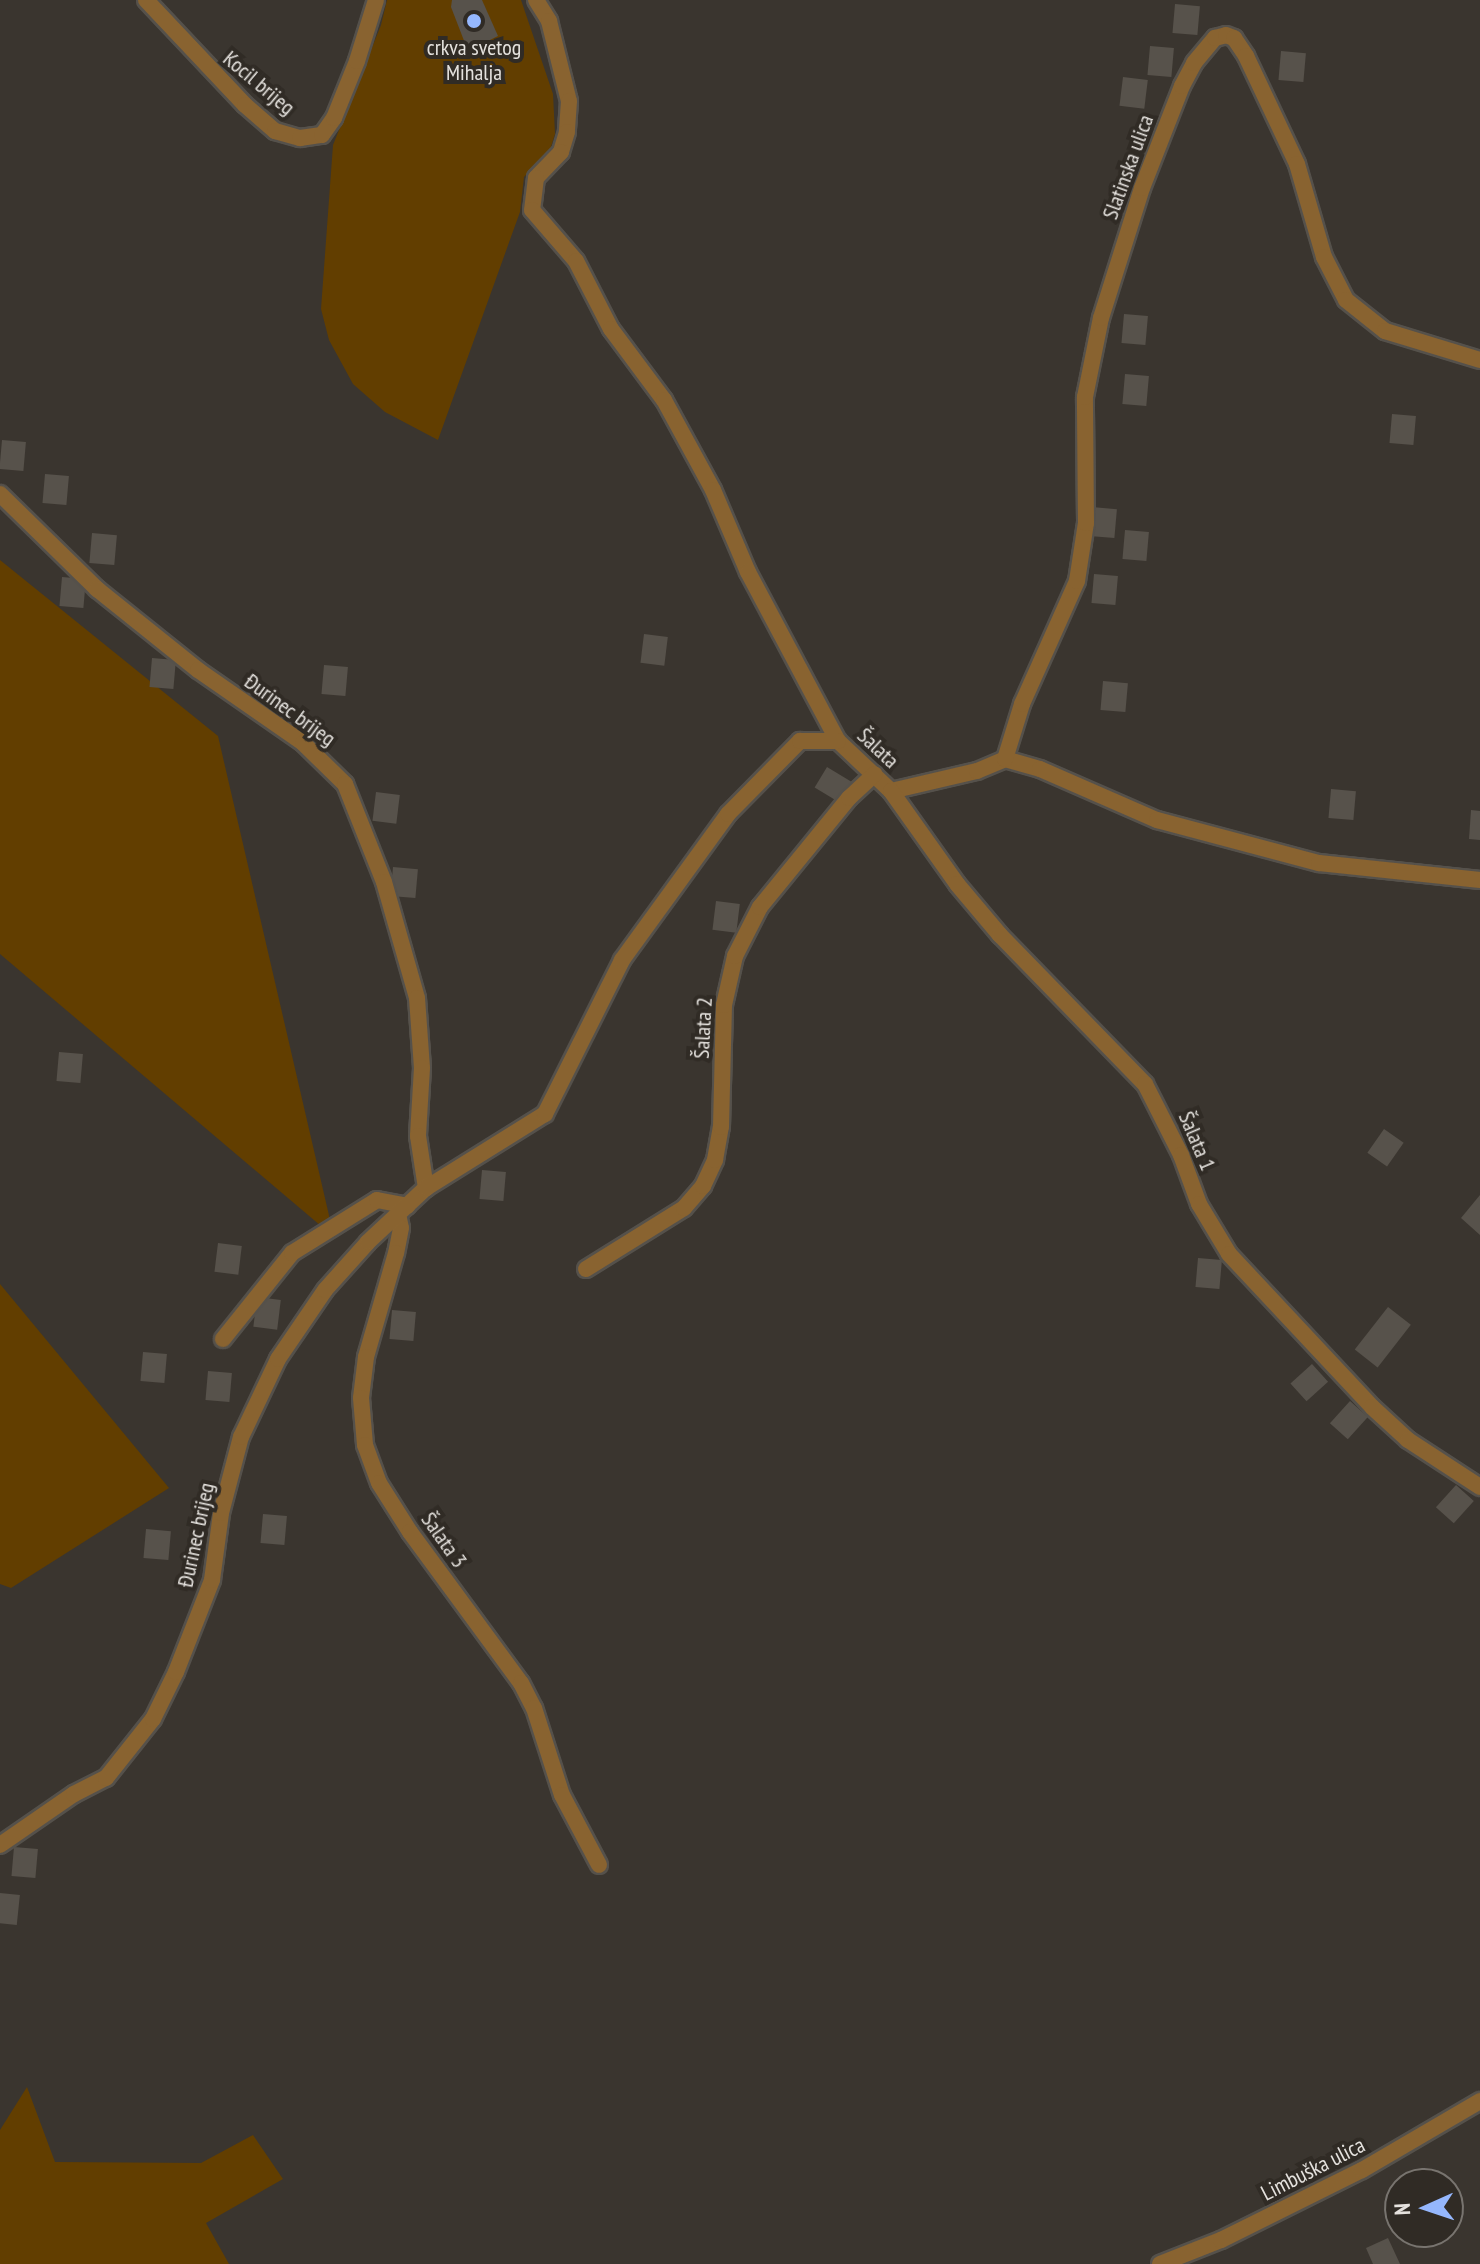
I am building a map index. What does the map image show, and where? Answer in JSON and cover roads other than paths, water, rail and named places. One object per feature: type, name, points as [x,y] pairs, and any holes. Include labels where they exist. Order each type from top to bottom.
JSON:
[{"type":"street","name":"Kocil brijeg","points":[[146,0],[245,105],[275,131],[300,138],[322,135],[334,118],[376,0]]},
{"type":"street","name":"Šalata","points":[[536,0],[549,21],[569,101],[567,132],[561,152],[536,178],[532,210],[576,261],[611,329],[664,400],[713,490],[748,572],[838,741],[891,791],[977,771],[1005,759]]},
{"type":"street","name":"Slatinska ulica","points":[[1005,759],[1022,704],[1077,581],[1086,523],[1085,397],[1101,318],[1142,188],[1182,86],[1194,63],[1215,38],[1226,35],[1234,38],[1246,56],[1297,164],[1324,257],[1346,300],[1385,331],[1415,343],[1480,360]]},
{"type":"street","name":"Đurinec brijeg","points":[[0,494],[97,589],[210,678],[303,743],[345,784],[384,882],[417,998],[422,1068],[418,1136],[426,1188]]},
{"type":"street","name":"Đurinec brijeg","points":[[0,1845],[74,1794],[106,1778],[153,1719],[176,1672],[212,1580],[221,1513],[241,1437],[278,1359],[325,1290],[426,1188],[545,1114],[622,960],[728,814],[800,741],[838,741]]},
{"type":"street","points":[[1005,759],[1040,769],[1157,820],[1319,863],[1480,880]]},
{"type":"street","name":"Šalata 2","points":[[586,1269],[684,1208],[703,1186],[715,1160],[721,1127],[724,1005],[735,956],[760,907],[849,798],[875,774]]},
{"type":"street","name":"Šalata 1","points":[[891,791],[957,884],[1000,935],[1145,1084],[1181,1155],[1199,1204],[1229,1254],[1372,1407],[1419,1448],[1480,1487]]},
{"type":"street","points":[[223,1339],[292,1253],[377,1200],[403,1210]]},
{"type":"street","name":"Šalata 3","points":[[403,1210],[396,1253],[366,1357],[361,1398],[365,1445],[379,1483],[410,1532],[521,1683],[534,1708],[562,1795],[599,1865]]},
{"type":"street","name":"Limbuška ulica","points":[[1160,2264],[1221,2240],[1362,2170],[1480,2101]]},
{"type":"place","name":"crkva svetog Mihalja","points":[[474,21]]}]
